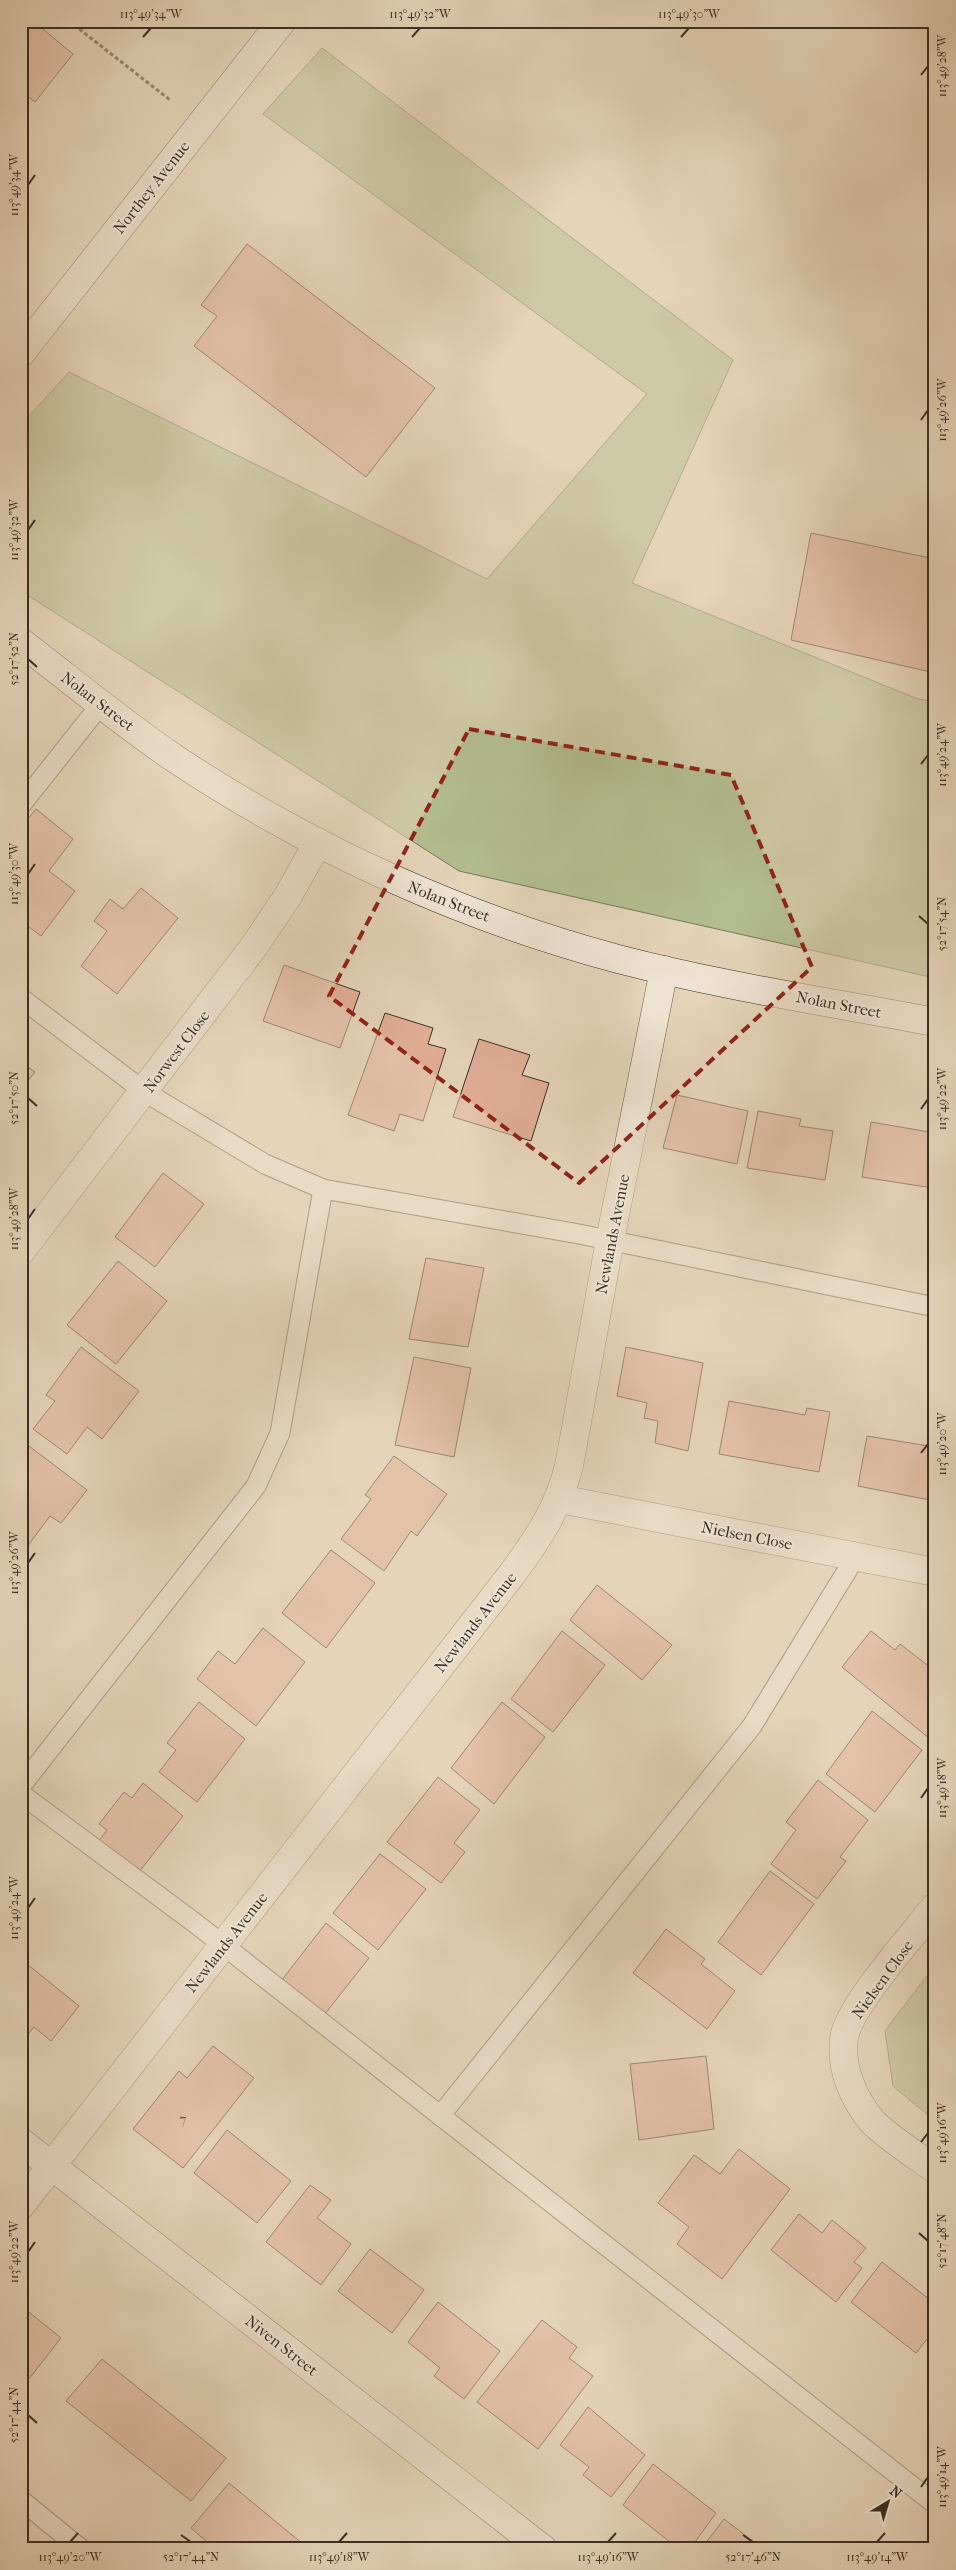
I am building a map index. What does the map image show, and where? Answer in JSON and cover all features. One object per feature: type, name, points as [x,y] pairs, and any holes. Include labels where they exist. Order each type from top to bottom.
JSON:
[{"type":"street","name":"Northey Avenue","points":[[21,353],[282,21]]},
{"type":"street","name":"Nolan Street","points":[[21,642],[100,704],[175,758],[318,842],[382,874],[480,914],[570,945],[664,970],[935,1022]]},
{"type":"street","name":"Norwest Close","points":[[21,1252],[145,1092],[255,945],[288,896],[318,842]]},
{"type":"street","name":"Newlands Avenue","points":[[21,2205],[512,1574],[539,1537],[560,1499],[570,1466],[610,1240],[664,970]]},
{"type":"street","name":"Nielsen Close","points":[[560,1499],[935,1572]]},
{"type":"street","name":"Nielsen Close","points":[[935,1907],[854,2012],[844,2038],[845,2066],[854,2095],[872,2121],[935,2169]]},
{"type":"street","name":"Niven Street","points":[[21,2142],[543,2549]]},
{"type":"lane","points":[[21,805],[100,704]]},
{"type":"lane","points":[[21,998],[145,1092],[266,1164],[323,1189],[610,1240],[935,1307]]},
{"type":"lane","points":[[21,1786],[256,1486],[280,1433],[323,1189]]},
{"type":"lane","points":[[440,2116],[752,1726],[856,1556]]},
{"type":"lane","points":[[21,1794],[224,1945],[935,2504]]},
{"type":"lane","points":[[21,2500],[81,2549]]},
{"type":"path","points":[[69,21],[170,100]]},
{"type":"highlighted area","points":[[469,729],[731,775],[812,967],[579,1183],[329,996]]},
{"type":"green space","points":[[322,48],[733,360],[632,583],[918,699],[935,702],[935,978],[459,871],[21,591],[21,425],[69,372],[487,579],[647,394],[263,114]]},
{"type":"green space","points":[[935,1965],[935,2121],[893,2086],[885,2031]]},
{"type":"building","points":[[21,21],[33,21],[73,54],[35,102],[21,91]]},
{"type":"building","points":[[247,244],[435,388],[366,477],[194,346],[217,316],[201,305]]},
{"type":"building","points":[[811,533],[935,559],[935,673],[791,640]]},
{"type":"building","points":[[36,809],[73,839],[49,871],[75,891],[41,936],[21,921],[21,827]]},
{"type":"building","points":[[141,888],[178,918],[117,994],[81,966],[107,931],[94,921],[110,899],[123,909]]},
{"type":"building","points":[[284,965],[360,992],[340,1048],[263,1021]]},
{"type":"building","points":[[385,1013],[433,1028],[428,1044],[446,1049],[423,1121],[400,1114],[394,1131],[348,1115]]},
{"type":"building","points":[[479,1039],[530,1055],[522,1075],[549,1083],[531,1141],[453,1117]]},
{"type":"building","points":[[21,1062],[35,1072],[21,1089]]},
{"type":"building","points":[[677,1095],[748,1111],[737,1164],[663,1148]]},
{"type":"building","points":[[758,1111],[801,1119],[799,1126],[833,1131],[825,1180],[747,1168]]},
{"type":"building","points":[[871,1122],[935,1133],[933,1188],[862,1177]]},
{"type":"building","points":[[163,1173],[204,1204],[155,1267],[115,1237]]},
{"type":"building","points":[[426,1258],[484,1268],[468,1347],[409,1339]]},
{"type":"building","points":[[118,1261],[167,1301],[116,1364],[67,1325]]},
{"type":"building","points":[[81,1347],[139,1391],[102,1439],[87,1427],[67,1454],[33,1429],[55,1401],[46,1395]]},
{"type":"building","points":[[626,1347],[703,1363],[688,1451],[655,1443],[658,1421],[644,1418],[647,1403],[617,1396]]},
{"type":"building","points":[[414,1357],[471,1368],[454,1457],[395,1445]]},
{"type":"building","points":[[729,1401],[805,1415],[807,1408],[830,1412],[819,1472],[719,1454]]},
{"type":"building","points":[[867,1436],[935,1447],[935,1501],[858,1486]]},
{"type":"building","points":[[25,1443],[87,1490],[61,1523],[50,1516],[21,1555],[21,1448]]},
{"type":"building","points":[[394,1456],[447,1494],[417,1536],[411,1531],[384,1571],[341,1539],[371,1499],[365,1495]]},
{"type":"building","points":[[331,1550],[375,1583],[326,1648],[282,1613]]},
{"type":"building","points":[[597,1585],[672,1645],[642,1680],[570,1620]]},
{"type":"building","points":[[263,1628],[305,1662],[256,1726],[197,1679],[218,1651],[235,1664]]},
{"type":"building","points":[[562,1631],[605,1665],[553,1732],[511,1699]]},
{"type":"building","points":[[871,1631],[895,1650],[900,1644],[935,1671],[935,1743],[842,1667]]},
{"type":"building","points":[[199,1702],[245,1739],[197,1802],[159,1772],[176,1750],[167,1743]]},
{"type":"building","points":[[502,1702],[545,1737],[494,1804],[451,1768]]},
{"type":"building","points":[[872,1711],[922,1750],[875,1812],[826,1774]]},
{"type":"building","points":[[438,1777],[480,1810],[454,1843],[465,1852],[441,1883],[387,1842]]},
{"type":"building","points":[[818,1780],[868,1820],[840,1857],[846,1861],[817,1899],[771,1864],[796,1830],[786,1822]]},
{"type":"building","points":[[143,1783],[183,1816],[139,1872],[99,1841],[107,1830],[99,1824],[124,1792],[132,1798]]},
{"type":"building","points":[[380,1854],[426,1889],[378,1950],[333,1913]]},
{"type":"building","points":[[770,1871],[814,1904],[761,1975],[718,1942]]},
{"type":"building","points":[[326,1923],[369,1958],[321,2019],[278,1985]]},
{"type":"building","points":[[666,1929],[705,1959],[701,1964],[735,1991],[707,2029],[633,1973]]},
{"type":"building","points":[[27,1964],[79,2006],[51,2041],[34,2027],[21,2043],[21,1972]]},
{"type":"building","points":[[213,2046],[254,2078],[183,2168],[133,2129],[179,2071],[187,2078]]},
{"type":"building","points":[[706,2056],[714,2129],[639,2140],[630,2064]]},
{"type":"building","points":[[227,2130],[291,2181],[257,2223],[194,2173]]},
{"type":"building","points":[[739,2149],[790,2189],[722,2279],[677,2244],[689,2227],[658,2203],[694,2155],[720,2174]]},
{"type":"building","points":[[310,2185],[331,2200],[317,2218],[351,2244],[321,2285],[266,2242]]},
{"type":"building","points":[[799,2214],[822,2233],[832,2220],[866,2248],[854,2262],[862,2268],[836,2302],[771,2250]]},
{"type":"building","points":[[370,2249],[424,2290],[392,2333],[338,2291]]},
{"type":"building","points":[[882,2262],[935,2304],[935,2329],[916,2353],[851,2302]]},
{"type":"building","points":[[438,2302],[500,2351],[464,2399],[434,2376],[440,2368],[408,2342]]},
{"type":"building","points":[[24,2308],[61,2338],[21,2389],[21,2311]]},
{"type":"building","points":[[542,2320],[577,2347],[569,2358],[593,2376],[538,2449],[477,2402]]},
{"type":"building","points":[[102,2359],[226,2458],[191,2501],[66,2401]]},
{"type":"building","points":[[935,2365],[935,2380],[928,2375]]},
{"type":"building","points":[[588,2407],[645,2455],[611,2497],[583,2475],[589,2467],[560,2445]]},
{"type":"building","points":[[653,2464],[716,2513],[690,2549],[679,2549],[623,2505]]},
{"type":"building","points":[[229,2483],[309,2549],[215,2549],[191,2528]]},
{"type":"building","points":[[724,2519],[763,2549],[701,2549]]}]
